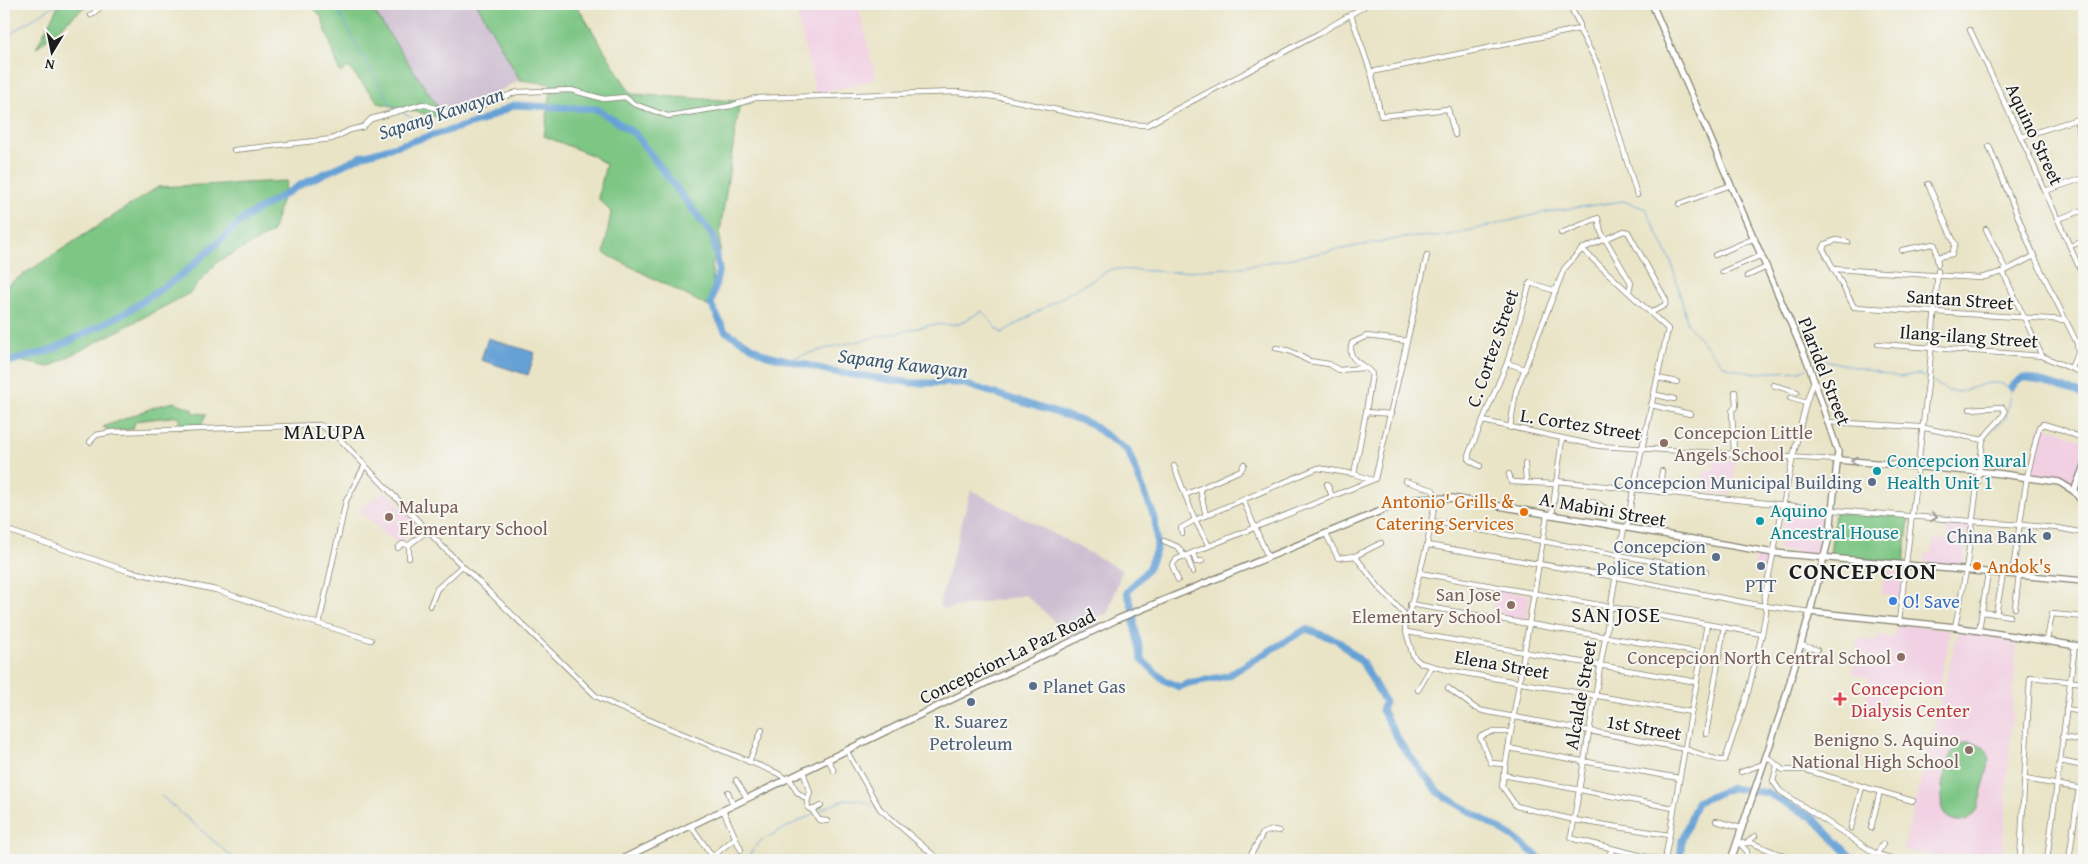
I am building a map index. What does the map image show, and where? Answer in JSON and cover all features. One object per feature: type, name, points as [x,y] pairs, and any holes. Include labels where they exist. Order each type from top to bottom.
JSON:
[{"type":"main road","name":"Plaridel Street","points":[[1652,4],[1808,363],[1836,444],[1838,460],[1833,510],[1824,559],[1810,612],[1766,756],[1741,828],[1741,842],[1731,860]]},
{"type":"main road","name":"L. Cortez Street","points":[[1838,460],[1978,472],[2064,483],[2074,491],[2084,504]]},
{"type":"main road","points":[[2074,491],[2084,466]]},
{"type":"main road","points":[[2064,483],[2077,484]]},
{"type":"main road","name":"A. Mabini Street","points":[[1416,500],[1436,497],[1774,553],[1906,567],[2084,581]]},
{"type":"main road","name":"Concepcion-La Paz Road","points":[[620,860],[1124,617],[1395,505],[1416,500]]},
{"type":"main road","points":[[1810,612],[1955,627],[2084,646]]},
{"type":"street","points":[[91,15],[104,4]]},
{"type":"street","points":[[234,150],[332,140],[350,130],[363,127],[371,120],[416,105],[427,104],[454,115],[513,93],[536,90],[571,90],[605,99],[625,97],[634,104],[668,116],[731,106],[755,98],[957,92],[1003,98],[1121,124],[1147,125],[1368,4]]},
{"type":"street","points":[[1569,4],[1598,65],[1637,195]]},
{"type":"street","points":[[1351,15],[1371,72],[1381,116],[1447,108],[1450,110],[1455,135]]},
{"type":"street","points":[[1371,72],[1580,29]]},
{"type":"street","name":"Aquino Street","points":[[1970,30],[2021,136],[2084,276]]},
{"type":"street","points":[[2021,136],[2084,117]]},
{"type":"street","points":[[2076,120],[2081,138]]},
{"type":"street","points":[[1989,146],[2034,256],[2077,347],[2071,368]]},
{"type":"street","points":[[2045,191],[2084,178]]},
{"type":"street","points":[[1928,184],[1956,244],[1952,254],[1938,257]]},
{"type":"street","points":[[1679,204],[1731,185]]},
{"type":"street","points":[[2058,218],[2084,210]]},
{"type":"street","points":[[1561,232],[1598,218],[1605,240],[1631,283],[1629,291]]},
{"type":"street","points":[[1986,229],[2042,356]]},
{"type":"street","points":[[1510,428],[1516,391],[1566,266],[1582,249],[1624,231],[1628,232],[1666,300],[1665,304],[1652,312],[1582,249]]},
{"type":"street","points":[[1716,255],[1754,238]]},
{"type":"street","points":[[1848,242],[1836,240],[1823,246],[1833,269],[1937,277],[1980,278],[2004,271],[2034,256]]},
{"type":"street","points":[[2070,246],[2084,241]]},
{"type":"street","points":[[1902,250],[1933,244],[1935,245],[1938,264]]},
{"type":"street","points":[[1178,580],[1173,563],[1186,556],[1255,526],[1376,478],[1426,255]]},
{"type":"street","points":[[1722,272],[1762,255]]},
{"type":"street","points":[[1747,276],[1767,267]]},
{"type":"street","name":"Santan Street","points":[[1833,269],[1854,307],[2064,320]]},
{"type":"street","points":[[1899,621],[1928,384],[1938,271]]},
{"type":"street","name":"C. Cortez Street","points":[[1480,466],[1468,457],[1507,363],[1530,283],[1556,291]]},
{"type":"street","name":"Alcalde Street","points":[[1612,849],[1574,840],[1571,837],[1620,554],[1668,329],[1652,312]]},
{"type":"street","points":[[1354,474],[1372,374],[1355,361],[1351,349],[1352,343],[1367,336],[1407,341]]},
{"type":"street","name":"Ilang-ilang Street","points":[[1878,344],[2042,356],[2084,374]]},
{"type":"street","points":[[1276,348],[1290,351],[1309,361],[1330,364],[1339,370],[1364,368]]},
{"type":"street","points":[[1507,363],[1525,369]]},
{"type":"street","points":[[1658,378],[1678,382]]},
{"type":"street","points":[[1420,573],[1762,634],[1766,612],[1765,604],[1793,457],[1806,403],[1806,394],[1814,380]]},
{"type":"street","points":[[1773,385],[1797,392]]},
{"type":"street","points":[[1734,454],[1732,411],[1736,406],[1735,392]]},
{"type":"street","points":[[1654,394],[1674,400]]},
{"type":"street","points":[[1790,398],[1806,403]]},
{"type":"street","points":[[1651,405],[1690,414]]},
{"type":"street","points":[[1955,627],[1966,571],[1983,440],[1991,428],[2000,422],[2006,409],[2002,407],[1970,408]]},
{"type":"street","points":[[1366,412],[1391,414]]},
{"type":"street","name":"L. Cortez Street","points":[[1483,421],[1591,445],[1642,450],[1838,460]]},
{"type":"street","points":[[1829,422],[1922,428],[1983,440]]},
{"type":"street","points":[[90,442],[96,435],[112,432],[315,424],[336,435],[427,531],[596,696],[648,720],[787,778],[797,792],[808,800]]},
{"type":"street","points":[[2015,608],[2020,525],[2027,477],[2039,427],[2043,424],[2084,439]]},
{"type":"street","points":[[1562,439],[1550,515],[1504,764],[1502,786],[1513,804],[1574,820],[1669,835]]},
{"type":"street","points":[[1186,495],[1241,470],[1244,464]]},
{"type":"street","points":[[1525,464],[1526,483]]},
{"type":"street","points":[[319,624],[346,500],[365,465]]},
{"type":"street","points":[[1174,466],[1195,520],[1209,546]]},
{"type":"street","points":[[1182,533],[1181,528],[1195,520],[1318,468],[1354,474],[1372,480]]},
{"type":"street","points":[[1659,492],[1662,471]]},
{"type":"street","points":[[1509,474],[1509,482],[1555,483],[1659,492],[1833,510],[2020,525],[2084,533]]},
{"type":"street","points":[[1405,481],[1433,490],[1436,497],[1427,545],[1406,617],[1407,632],[1697,682]]},
{"type":"street","points":[[1327,484],[1332,496]]},
{"type":"street","points":[[1200,488],[1206,516]]},
{"type":"street","points":[[1243,500],[1268,557]]},
{"type":"street","points":[[1586,500],[1602,506],[1606,510],[1610,518],[1609,525]]},
{"type":"street","points":[[1431,522],[1620,554],[1706,571]]},
{"type":"street","points":[[4,529],[128,571],[216,590],[371,640]]},
{"type":"street","points":[[398,548],[402,544],[409,545],[427,531]]},
{"type":"street","points":[[1326,534],[1338,558],[1355,556],[1381,543]]},
{"type":"street","points":[[1164,541],[1178,547],[1186,556],[1193,572]]},
{"type":"street","points":[[409,545],[409,558]]},
{"type":"street","points":[[1427,545],[1810,612]]},
{"type":"street","points":[[1193,553],[1196,562],[1202,561]]},
{"type":"street","points":[[1355,556],[1378,586],[1406,617]]},
{"type":"street","points":[[430,606],[437,589],[462,566]]},
{"type":"street","points":[[1979,630],[1988,573]]},
{"type":"street","points":[[1996,614],[2003,574]]},
{"type":"street","points":[[1410,604],[1702,653]]},
{"type":"street","points":[[1982,612],[2010,616]]},
{"type":"street","points":[[2047,640],[2052,614],[2084,617]]},
{"type":"street","points":[[1665,860],[1707,624]]},
{"type":"street","points":[[1706,734],[1724,627]]},
{"type":"street","name":"Elena Street","points":[[1407,632],[1413,656],[1432,666],[1692,712]]},
{"type":"street","name":"1st Street","points":[[1448,688],[1475,708],[1513,718],[1684,749],[1711,756],[1721,761],[1725,760],[1728,756],[1732,744],[1762,634]]},
{"type":"street","points":[[1801,645],[1817,650]]},
{"type":"street","points":[[2047,860],[2062,737],[2076,645]]},
{"type":"street","points":[[1418,690],[1432,666]]},
{"type":"street","points":[[2020,860],[2030,677],[2084,683]]},
{"type":"street","points":[[2066,709],[2084,712]]},
{"type":"street","points":[[749,762],[762,730]]},
{"type":"street","points":[[1504,764],[1491,763],[1480,736],[1491,732],[1511,732]]},
{"type":"street","points":[[2062,737],[2084,741]]},
{"type":"street","points":[[1508,748],[1679,778]]},
{"type":"street","points":[[846,750],[880,809],[939,860]]},
{"type":"street","points":[[1766,756],[1783,770],[1806,770],[1913,801]]},
{"type":"street","points":[[828,759],[834,771]]},
{"type":"street","points":[[2060,761],[2084,766]]},
{"type":"street","points":[[1741,772],[1762,765]]},
{"type":"street","points":[[1777,766],[1773,775],[1776,788],[1877,854],[1898,860]]},
{"type":"street","points":[[803,771],[810,793],[808,808],[819,820],[827,821]]},
{"type":"street","points":[[1503,775],[1673,808]]},
{"type":"street","points":[[2025,779],[2082,788],[2069,860]]},
{"type":"street","points":[[736,780],[747,798]]},
{"type":"street","points":[[1851,828],[1862,787]]},
{"type":"street","points":[[1871,828],[1880,791]]},
{"type":"street","points":[[728,792],[733,805]]},
{"type":"street","points":[[813,812],[821,806]]},
{"type":"street","points":[[723,810],[741,850]]},
{"type":"street","points":[[1716,821],[1741,828]]},
{"type":"street","points":[[691,826],[714,859],[735,838]]},
{"type":"street","points":[[1248,860],[1263,833],[1273,830],[1280,831]]},
{"type":"street","points":[[1741,842],[1755,836]]},
{"type":"street","points":[[1741,842],[1747,851],[1745,860]]},
{"type":"street","points":[[1741,842],[1786,857],[1788,860]]},
{"type":"street","points":[[1877,854],[1883,844]]},
{"type":"street","points":[[1607,860],[1612,849],[1659,860]]},
{"type":"shaded area","points":[[369,4],[477,4],[520,80],[446,119]]},
{"type":"shaded area","points":[[794,4],[858,4],[876,79],[816,94]]},
{"type":"shaded area","points":[[2040,425],[2059,430],[2084,442],[2084,456],[2075,481],[2030,474]]},
{"type":"shaded area","points":[[1714,456],[1736,458],[1732,495],[1702,492],[1704,471],[1713,471]]},
{"type":"shaded area","points":[[971,490],[1122,570],[1108,613],[1097,617],[1101,625],[1069,639],[1051,618],[1026,595],[944,609],[939,605]]},
{"type":"shaded area","name":"Malupa Elementary School","points":[[387,491],[418,525],[399,543],[388,537],[358,509]]},
{"type":"shaded area","points":[[1786,508],[1827,511],[1821,555],[1778,550]]},
{"type":"shaded area","points":[[1946,521],[1968,524],[1963,568],[1924,563],[1925,554],[1931,554],[1933,539],[1947,540]]},
{"type":"shaded area","name":"PTT","points":[[1756,555],[1770,557],[1767,576],[1753,574]]},
{"type":"shaded area","points":[[1885,570],[1903,573],[1901,598],[1881,594]]},
{"type":"shaded area","name":"San Jose Elementary School","points":[[1495,589],[1530,595],[1526,621],[1491,615]]},
{"type":"shaded area","name":"Concepcion North Central School","points":[[1897,624],[1951,630],[1938,698],[1888,693],[1883,718],[1865,713],[1869,678],[1852,674],[1858,639],[1877,640],[1879,635],[1893,638]]},
{"type":"shaded area","name":"Benigno S. Aquino National High School","points":[[1958,632],[2017,640],[2002,860],[1940,860],[1930,855],[1903,850]]},
{"type":"green space","points":[[59,4],[88,4],[36,48]]},
{"type":"green space","points":[[309,4],[369,4],[446,119],[379,103],[348,67],[340,73],[321,16]]},
{"type":"green space","points":[[477,4],[576,4],[631,94],[749,102],[739,107],[720,232],[720,251],[712,263],[713,309],[604,253],[611,212],[598,198],[606,164],[589,154],[544,136],[552,84],[520,80]]},
{"type":"green space","points":[[287,181],[272,233],[217,262],[190,293],[49,367],[4,358],[4,287],[158,187]]},
{"type":"green space","points":[[174,402],[193,409],[193,413],[206,414],[201,427],[179,428],[179,416],[135,421],[133,429],[110,431],[103,427],[157,406]]},
{"type":"green space","points":[[1835,513],[1909,517],[1904,563],[1830,555]]},
{"type":"green space","points":[[1968,742],[1983,747],[1989,758],[1989,765],[1977,809],[1970,818],[1957,821],[1945,815],[1942,810],[1942,784],[1949,757],[1953,750],[1961,744]]},
{"type":"water","points":[[488,338],[535,353],[528,375],[481,360]]},
{"type":"waterway","points":[[4,38],[56,4]]},
{"type":"waterway","points":[[334,4],[392,107],[396,109]]},
{"type":"waterway","name":"Sapang Kawayan","points":[[4,363],[52,350],[127,312],[183,274],[246,217],[302,184],[362,156],[481,121],[514,105],[597,109],[635,134],[713,236],[719,269],[711,304],[725,331],[764,354],[834,372],[913,383],[961,383],[1089,423],[1128,451],[1155,519],[1157,548],[1148,569],[1127,592],[1134,613],[1134,624],[1142,660],[1164,680],[1179,687],[1189,683],[1227,676],[1306,629],[1337,640],[1362,662],[1385,702],[1382,710],[1402,746],[1439,793],[1513,837],[1542,860]]},
{"type":"waterway","points":[[402,112],[435,133]]},
{"type":"waterway","points":[[785,360],[832,347],[931,325],[959,324],[982,311],[1001,333],[1111,269],[1174,272],[1242,267],[1402,238],[1451,235],[1546,212],[1623,201],[1646,209],[1672,264],[1688,325],[1724,366],[1750,373],[1800,371],[1807,368]]},
{"type":"waterway","points":[[1811,367],[1824,360],[1899,377],[1918,374],[1927,378]]},
{"type":"waterway","points":[[2011,387],[2022,378],[2028,378],[2077,392],[2084,396]]},
{"type":"waterway","points":[[1931,380],[1948,391],[1958,392],[1988,383],[1998,383],[2011,387],[2006,418],[1991,433]]},
{"type":"waterway","name":"Sapang Kawayan","points":[[1680,860],[1682,840],[1697,802],[1731,788],[1767,793],[1813,818],[1854,860]]},
{"type":"waterway","points":[[161,796],[236,860]]},
{"type":"waterway","points":[[817,812],[841,801],[856,799],[871,805],[879,811]]},
{"type":"waterway","points":[[745,860],[760,841],[813,814]]},
{"type":"waterway","points":[[890,820],[936,860]]},
{"type":"place","name":"Concepcion Little Angels School","points":[[1664,443]]},
{"type":"place","name":"Concepcion Rural Health Unit 1","points":[[1877,471]]},
{"type":"place","name":"Concepcion Municipal Building","points":[[1872,482]]},
{"type":"place","name":"Antonio' Grills & Catering Services","points":[[1524,512]]},
{"type":"place","name":"Malupa Elementary School","points":[[389,517]]},
{"type":"place","name":"Aquino Ancestral House","points":[[1760,521]]},
{"type":"place","name":"China Bank","points":[[2047,536]]},
{"type":"place","name":"Concepcion Police Station","points":[[1716,557]]},
{"type":"place","name":"PTT","points":[[1761,566]]},
{"type":"place","name":"Andok's","points":[[1977,566]]},
{"type":"place","name":"O! Save","points":[[1893,601]]},
{"type":"place","name":"San Jose Elementary School","points":[[1511,605]]},
{"type":"place","name":"Concepcion North Central School","points":[[1901,657]]},
{"type":"place","name":"Planet Gas","points":[[1033,686]]},
{"type":"place","name":"Concepcion Dialysis Center","points":[[1840,699]]},
{"type":"place","name":"R. Suarez Petroleum","points":[[971,702]]},
{"type":"place","name":"Benigno S. Aquino National High School","points":[[1969,750]]},
{"type":"district","name":"MALUPA","points":[[325,432]]},
{"type":"district","name":"CONCEPCION","points":[[1863,571]]},
{"type":"district","name":"SAN JOSE","points":[[1616,615]]}]
